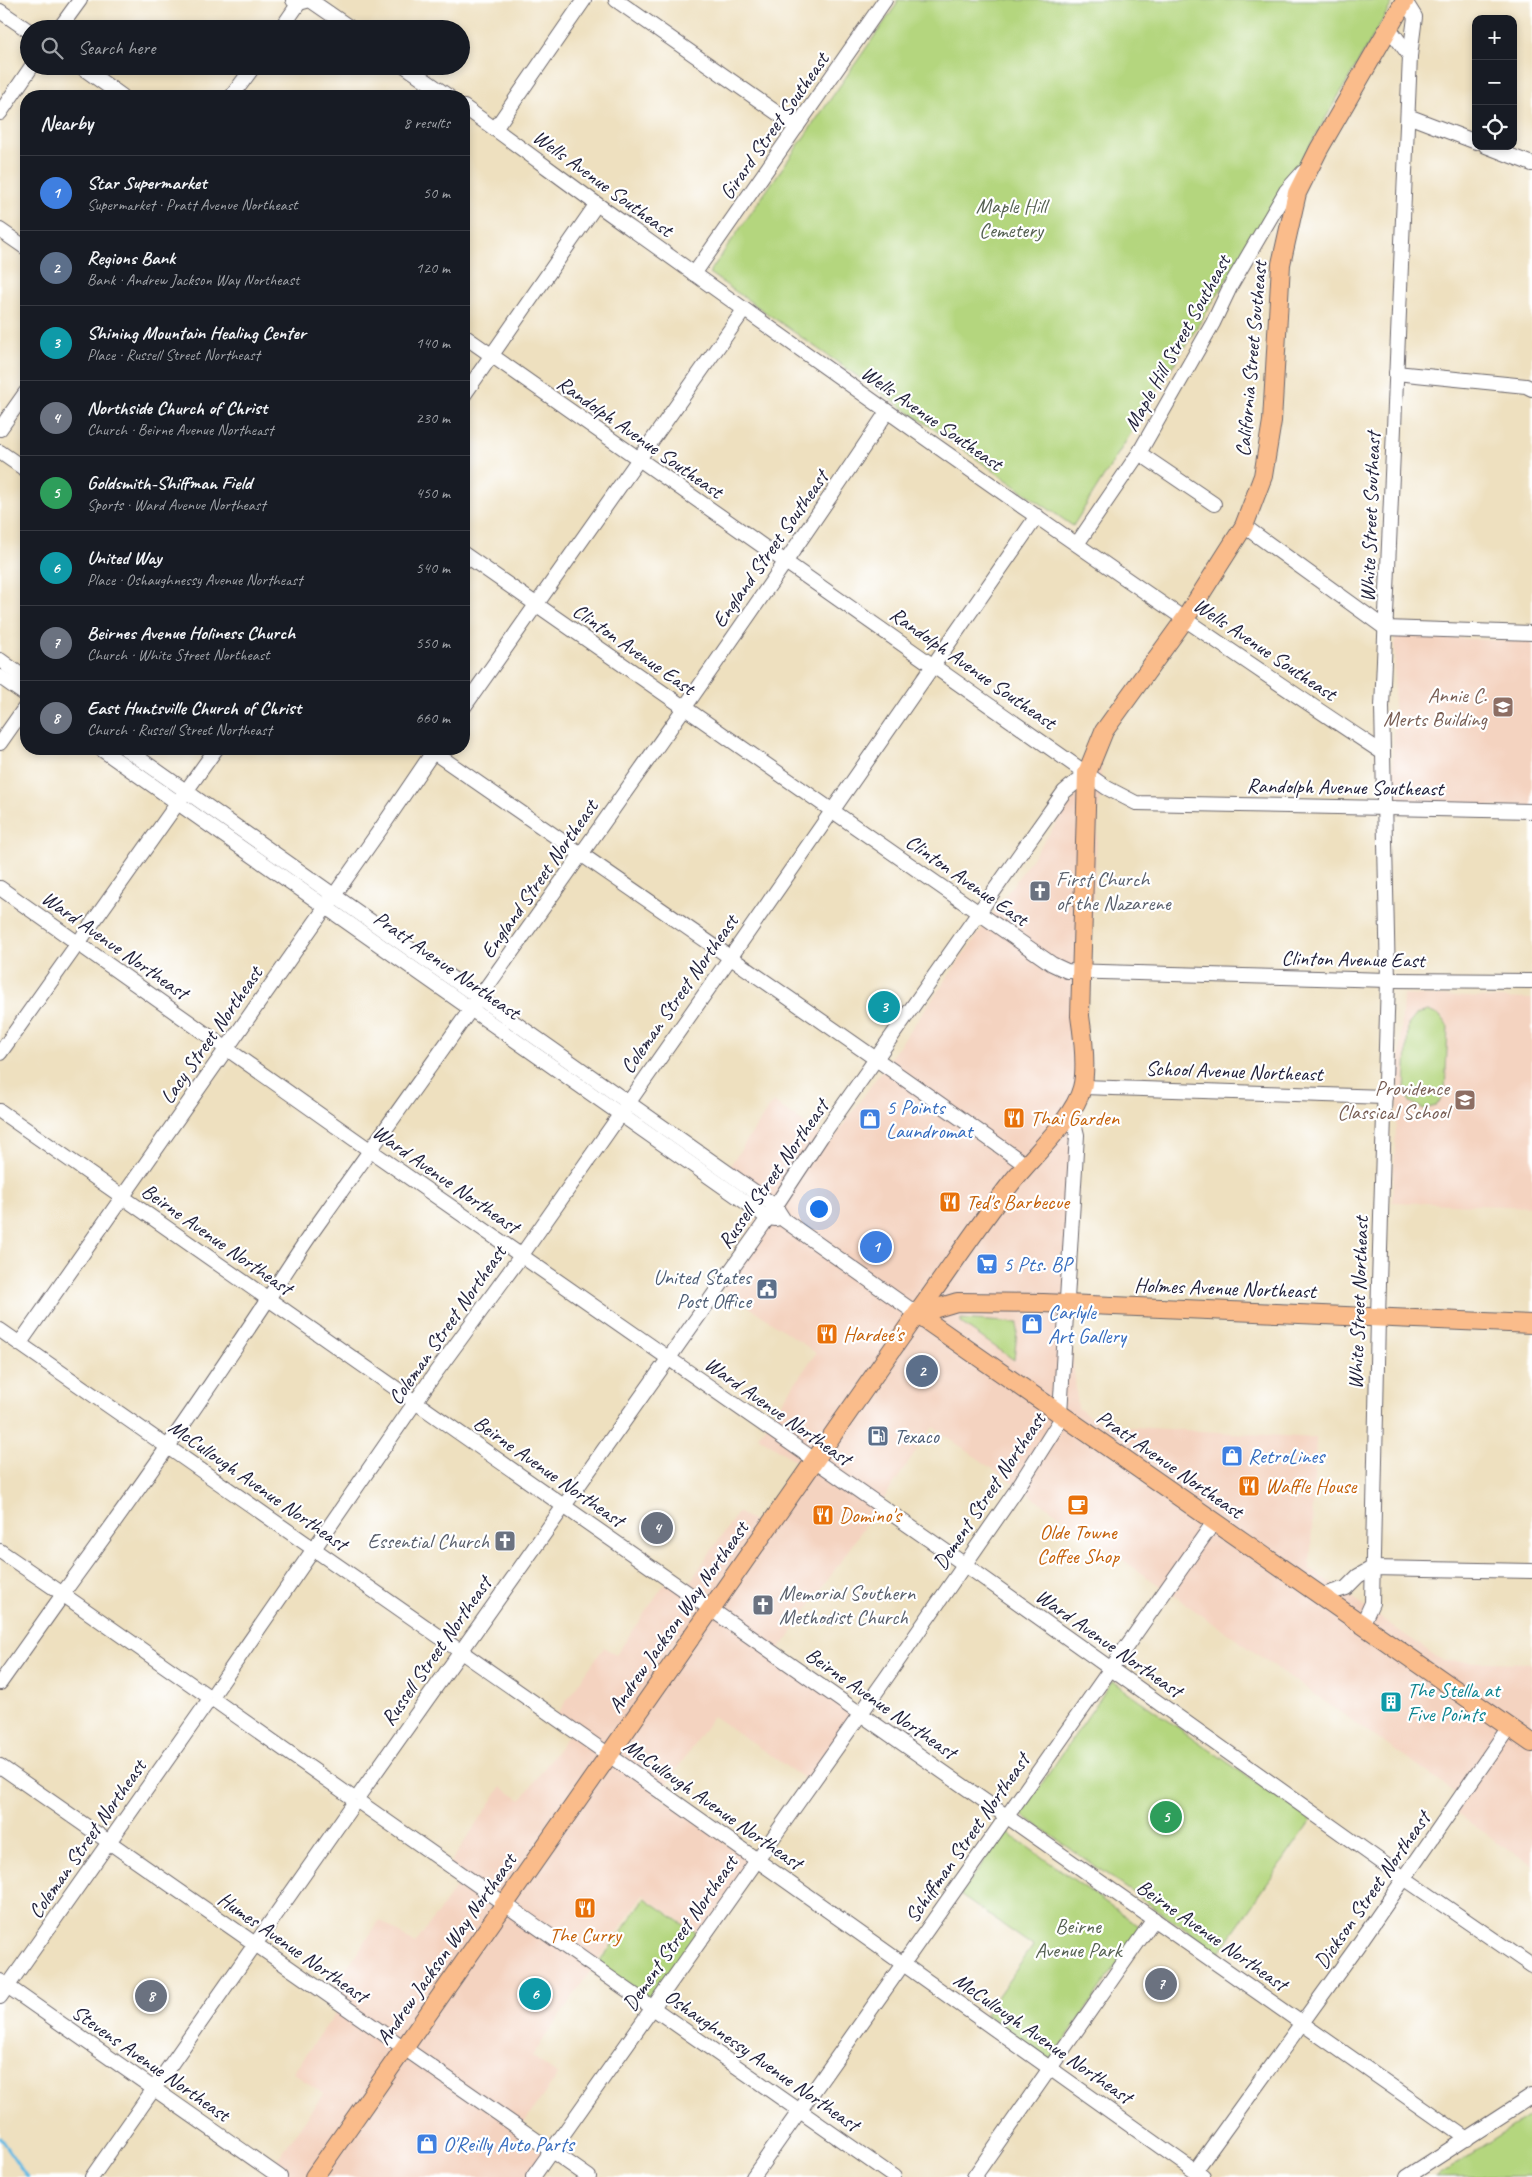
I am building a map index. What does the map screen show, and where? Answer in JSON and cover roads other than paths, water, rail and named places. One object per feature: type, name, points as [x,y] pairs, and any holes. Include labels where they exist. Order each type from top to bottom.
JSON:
[{"type":"main road","name":"California Street Southeast","points":[[1082,973],[1087,773],[1104,731],[1185,619],[1244,526],[1262,476],[1272,421],[1281,264],[1297,193],[1312,162],[1405,0]]},
{"type":"main road","points":[[1082,973],[1080,1016],[1084,1043],[1083,1087]]},
{"type":"main road","points":[[1026,1165],[1035,1142],[1070,1088],[1074,1040],[1080,1016]]},
{"type":"main road","name":"Andrew Jackson Way Northeast","points":[[314,2177],[917,1314],[1026,1165],[1044,1147],[1066,1116],[1083,1087]]},
{"type":"main road","name":"Holmes Avenue Northeast","points":[[917,1314],[957,1302],[1067,1304],[1532,1324]]},
{"type":"main road","name":"Pratt Avenue Northeast","points":[[917,1314],[1532,1743]]},
{"type":"street","points":[[66,20],[80,0]]},
{"type":"street","points":[[495,129],[584,0]]},
{"type":"street","points":[[616,0],[797,128]]},
{"type":"street","name":"Girard Street Southeast","points":[[694,274],[885,0]]},
{"type":"street","name":"White Street Southeast","points":[[1388,980],[1382,707],[1410,56],[1415,17],[1405,0]]},
{"type":"street","points":[[287,20],[303,1],[336,20]]},
{"type":"street","points":[[0,11],[20,25]]},
{"type":"street","points":[[1389,28],[1410,56]]},
{"type":"street","points":[[0,113],[26,75]]},
{"type":"street","points":[[93,75],[114,90]]},
{"type":"street","points":[[236,90],[247,75]]},
{"type":"street","points":[[419,75],[440,90]]},
{"type":"street","name":"Wells Avenue Southeast","points":[[470,111],[596,205],[887,412],[1185,619],[1384,753]]},
{"type":"street","points":[[1408,116],[1472,140]]},
{"type":"street","points":[[1496,150],[1532,164]]},
{"type":"street","name":"Maple Hill Street Southeast","points":[[1077,544],[1139,453],[1213,323],[1231,285],[1286,191],[1312,162]]},
{"type":"street","points":[[470,386],[596,205]]},
{"type":"street","points":[[0,230],[20,244]]},
{"type":"street","points":[[470,698],[744,310]]},
{"type":"street","name":"Randolph Avenue Southeast","points":[[470,340],[1107,788],[1136,803],[1532,811]]},
{"type":"street","points":[[1396,373],[1526,386],[1532,389]]},
{"type":"street","points":[[0,429],[20,401]]},
{"type":"street","name":"England Street Southeast","points":[[684,708],[787,562],[887,412]]},
{"type":"street","points":[[0,452],[20,466]]},
{"type":"street","points":[[1139,453],[1214,504]]},
{"type":"street","name":"Coleman Street Northeast","points":[[3,1988],[109,1843],[211,1698],[416,1402],[730,958],[1037,516]]},
{"type":"street","points":[[1244,526],[1385,628],[1532,633]]},
{"type":"street","name":"Clinton Avenue East","points":[[470,558],[1052,964],[1067,971],[1082,973],[1388,980],[1532,981]]},
{"type":"street","points":[[0,660],[20,675]]},
{"type":"street","points":[[0,677],[20,691]]},
{"type":"street","name":"England Street Northeast","points":[[0,1683],[167,1446],[319,1222],[470,1009],[529,930],[684,708]]},
{"type":"street","points":[[0,743],[20,715]]},
{"type":"street","name":"Pratt Avenue Northeast","points":[[108,755],[177,804],[479,997],[628,1101],[771,1212]]},
{"type":"street","name":"Pratt Avenue Northeast","points":[[135,755],[186,791],[470,1009],[620,1114],[784,1220],[917,1314]]},
{"type":"street","points":[[0,1053],[212,755]]},
{"type":"street","name":"Lacy Street Northeast","points":[[20,1344],[429,755]]},
{"type":"street","points":[[439,755],[730,958],[878,1058],[1026,1165]]},
{"type":"street","name":"Russell Street Northeast","points":[[92,2177],[460,1651],[771,1212],[1027,844],[1064,792],[1087,773]]},
{"type":"street","name":"Ward Avenue Northeast","points":[[0,888],[520,1256],[964,1564],[1404,1878],[1532,1966]]},
{"type":"street","name":"White Street Northeast","points":[[1362,1625],[1372,1603],[1388,980]]},
{"type":"street","name":"School Avenue Northeast","points":[[1083,1087],[1385,1097]]},
{"type":"street","name":"Beirne Avenue Northeast","points":[[0,1111],[1467,2139]]},
{"type":"street","name":"Dement Street Northeast","points":[[533,2177],[1015,1492],[1061,1415],[1076,1135],[1074,1124],[1066,1116]]},
{"type":"street","name":"McCullough Avenue Northeast","points":[[0,1330],[609,1755],[1199,2174]]},
{"type":"street","name":"Schiffman Street Northeast","points":[[753,2177],[1214,1522]]},
{"type":"street","name":"Oshaughnessy Avenue Northeast","points":[[0,1551],[894,2177]]},
{"type":"street","points":[[1320,1596],[1346,1588],[1358,1576],[1372,1568],[1532,1571]]},
{"type":"street","name":"Dickson Street Northeast","points":[[1199,2174],[1302,2022],[1509,1728]]},
{"type":"street","name":"Humes Avenue Northeast","points":[[0,1766],[589,2177]]},
{"type":"street","points":[[974,2177],[1154,1919]]},
{"type":"street","name":"Stevens Avenue Northeast","points":[[3,1988],[154,2089],[280,2177]]},
{"type":"street","points":[[1407,2177],[1532,2096]]},
{"type":"waterway","points":[[0,2138],[27,2177]]},
{"type":"place","name":"Annie C. Merts Building","points":[[1503,707]]},
{"type":"place","name":"First Church of the Nazarene","points":[[1040,891]]},
{"type":"place","name":"Shining Mountain Healing Center","points":[[884,1007]]},
{"type":"place","name":"Providence Classical School","points":[[1465,1100]]},
{"type":"place","name":"Thai Garden","points":[[1014,1118]]},
{"type":"place","name":"5 Points Laundromat","points":[[870,1119]]},
{"type":"place","name":"Ted's Barbecue","points":[[950,1202]]},
{"type":"place","name":"Star Supermarket","points":[[876,1247]]},
{"type":"place","name":"5 Pts. BP","points":[[987,1264]]},
{"type":"place","name":"United States Post Office","points":[[767,1289]]},
{"type":"place","name":"Carlyle Art Gallery","points":[[1032,1324]]},
{"type":"place","name":"Hardee's","points":[[827,1334]]},
{"type":"place","name":"Regions Bank","points":[[922,1371]]},
{"type":"place","name":"Texaco","points":[[878,1436]]},
{"type":"place","name":"RetroLines","points":[[1232,1456]]},
{"type":"place","name":"Waffle House","points":[[1249,1486]]},
{"type":"place","name":"Olde Towne Coffee Shop","points":[[1078,1505]]},
{"type":"place","name":"Domino's","points":[[823,1515]]},
{"type":"place","name":"Northside Church of Christ","points":[[657,1528]]},
{"type":"place","name":"Essential Church","points":[[505,1541]]},
{"type":"place","name":"Memorial Southern Methodist Church","points":[[763,1605]]},
{"type":"place","name":"The Stella at Five Points","points":[[1391,1702]]},
{"type":"place","name":"Goldsmith-Shiffman Field","points":[[1166,1817]]},
{"type":"place","name":"The Curry","points":[[585,1908]]},
{"type":"place","name":"Beirnes Avenue Holiness Church","points":[[1161,1984]]},
{"type":"place","name":"United Way","points":[[535,1994]]},
{"type":"place","name":"East Huntsville Church of Christ","points":[[151,1996]]},
{"type":"place","name":"O'Reilly Auto Parts","points":[[427,2144]]},
{"type":"park label","name":"Maple Hill Cemetery","points":[[1011,218]]},
{"type":"park label","name":"Beirne Avenue Park","points":[[1078,1938]]}]
